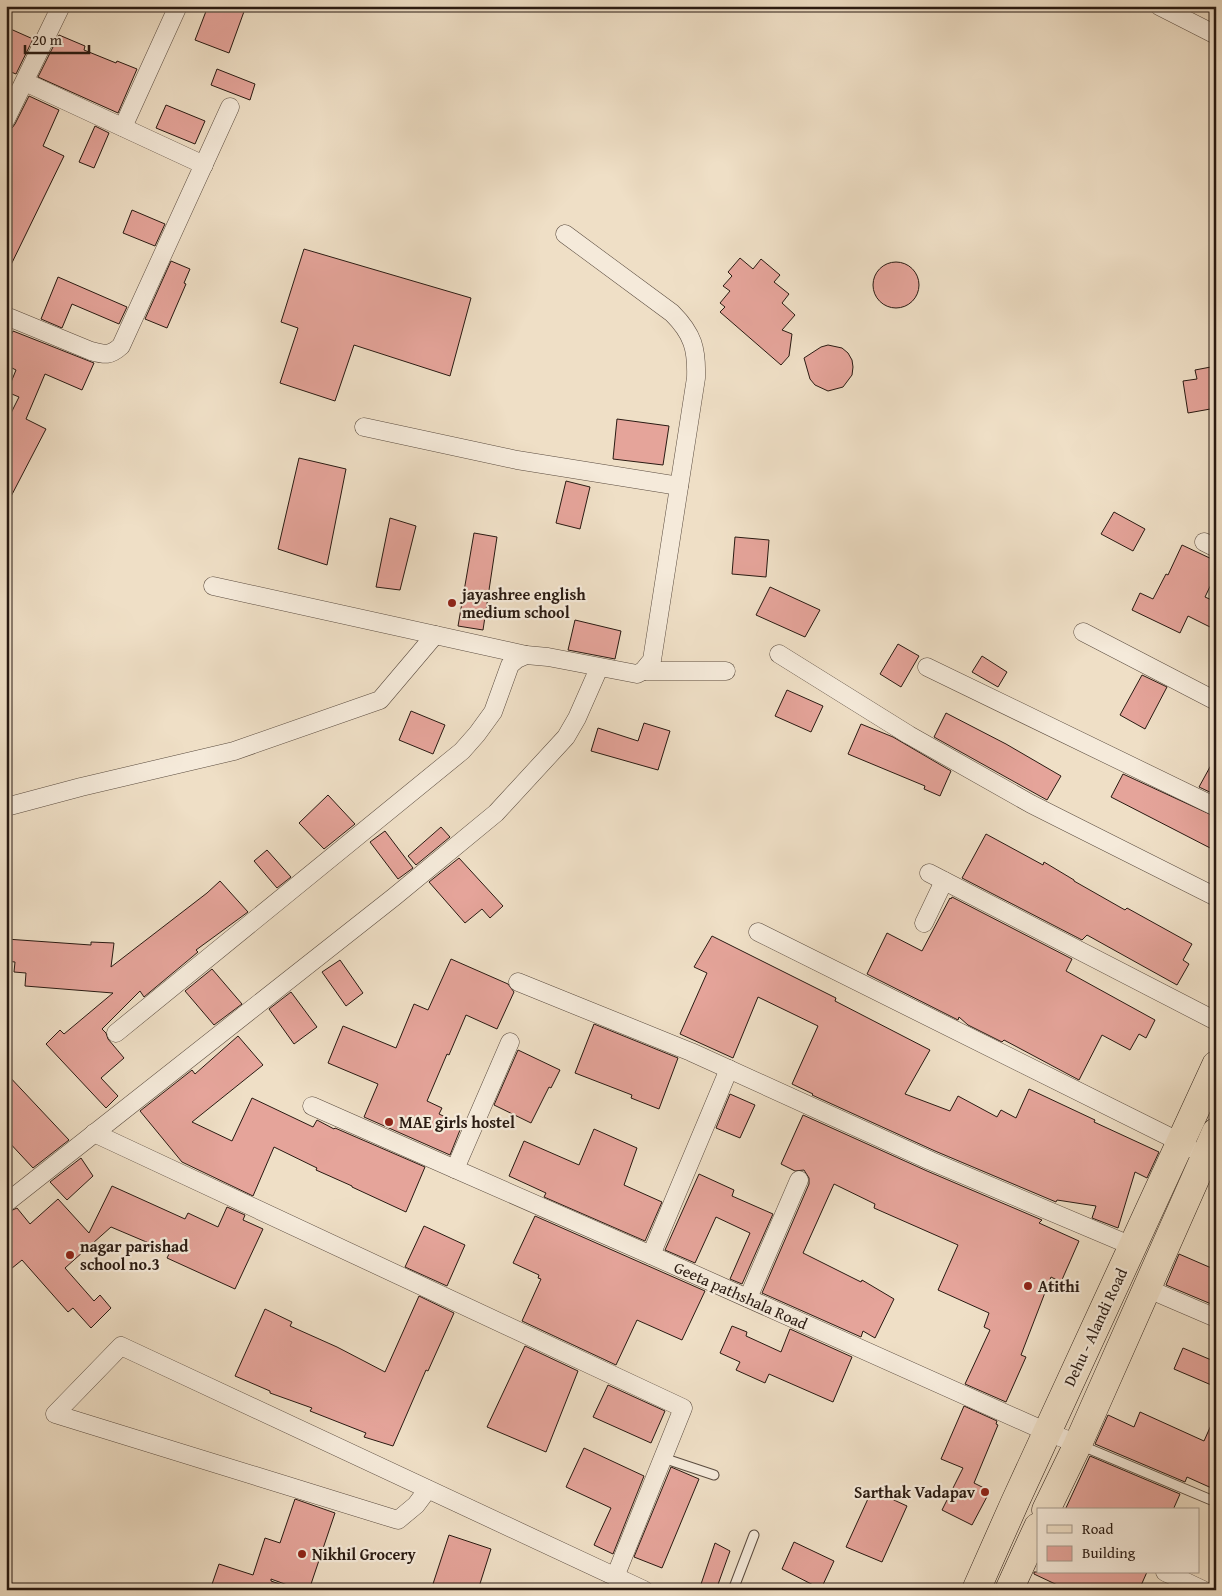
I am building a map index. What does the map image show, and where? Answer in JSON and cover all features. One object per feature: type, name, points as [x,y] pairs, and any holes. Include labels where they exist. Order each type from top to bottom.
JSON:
[{"type":"main road","name":"Dehu - Alandi Road","points":[[976,1590],[1027,1507],[1047,1432],[1216,1065]]},
{"type":"main road","name":"Dehu - Alandi Road","points":[[1047,1508],[1078,1444],[1216,1132]]},
{"type":"main road","points":[[1009,1590],[1037,1529]]},
{"type":"street","points":[[6,119],[61,6]]},
{"type":"street","points":[[123,127],[178,6]]},
{"type":"street","points":[[1164,7],[1216,35]]},
{"type":"street","points":[[25,82],[204,164]]},
{"type":"street","points":[[6,316],[104,355],[114,352],[121,346],[230,107]]},
{"type":"street","points":[[213,586],[526,655],[548,657],[637,674],[643,671],[652,660],[696,378],[697,361],[685,326],[672,313],[565,234]]},
{"type":"street","points":[[364,427],[517,460],[679,486]]},
{"type":"street","points":[[1083,632],[1216,701]]},
{"type":"street","points":[[8,810],[81,787],[234,751],[380,700],[436,635]]},
{"type":"street","points":[[780,654],[909,735],[1032,804],[1216,897]]},
{"type":"street","points":[[116,1033],[462,751],[493,712],[510,665],[526,655]]},
{"type":"street","points":[[6,1203],[394,897],[496,813],[566,737],[577,718],[599,668]]},
{"type":"street","points":[[927,668],[1216,807]]},
{"type":"street","points":[[643,671],[726,671]]},
{"type":"street","points":[[924,923],[936,877],[1216,1021]]},
{"type":"street","points":[[758,932],[1180,1142],[1204,1159]]},
{"type":"street","points":[[518,982],[691,1052],[931,1162],[1132,1246]]},
{"type":"street","points":[[455,1169],[510,1042]]},
{"type":"street","points":[[651,1255],[729,1069]]},
{"type":"street","name":"Geeta pathshala Road","points":[[312,1106],[1047,1432],[1078,1444]]},
{"type":"street","points":[[94,1133],[683,1408],[615,1577]]},
{"type":"street","points":[[748,1298],[799,1180]]},
{"type":"street","points":[[1146,1288],[1216,1318]]},
{"type":"street","points":[[428,1489],[416,1505],[398,1520],[55,1414],[121,1346],[428,1489],[615,1577],[644,1590]]},
{"type":"street","points":[[1170,1574],[1203,1590]]},
{"type":"lane","points":[[1078,1444],[1216,1502]]},
{"type":"lane","points":[[663,1458],[714,1476]]},
{"type":"lane","points":[[733,1590],[754,1535]]},
{"type":"building","points":[[208,6],[246,6],[229,53],[195,40]]},
{"type":"building","points":[[6,27],[33,39],[16,74],[6,70]]},
{"type":"building","points":[[59,35],[85,46],[84,50],[137,69],[118,113],[38,77]]},
{"type":"building","points":[[217,69],[255,84],[250,100],[211,85]]},
{"type":"building","points":[[29,96],[59,110],[43,146],[64,156],[6,275],[6,130],[12,128],[15,124]]},
{"type":"building","points":[[166,105],[205,121],[195,144],[156,128]]},
{"type":"building","points":[[95,126],[109,133],[94,168],[79,162]]},
{"type":"building","points":[[132,210],[165,224],[155,246],[123,233]]},
{"type":"building","points":[[304,249],[471,298],[450,376],[354,345],[335,401],[280,383],[298,328],[281,322]]},
{"type":"building","points":[[740,258],[753,269],[761,259],[780,275],[774,282],[789,294],[782,303],[795,315],[782,330],[792,334],[789,356],[781,365],[720,312],[725,307],[720,303],[730,291],[723,286],[732,276],[728,272]]},
{"type":"building","points":[[171,261],[190,269],[184,283],[186,284],[167,328],[145,319]]},
{"type":"building","points":[[896,262],[909,266],[915,272],[919,285],[915,298],[909,304],[896,308],[883,304],[877,298],[873,285],[877,272],[883,266]]},
{"type":"building","points":[[58,277],[127,307],[119,324],[72,304],[62,328],[41,319]]},
{"type":"building","points":[[13,331],[94,363],[82,390],[45,374],[26,419],[46,429],[6,506],[6,423],[19,397],[7,392],[16,370],[6,365],[6,346]]},
{"type":"building","points":[[828,345],[842,348],[848,353],[853,367],[852,375],[843,387],[828,391],[815,385],[810,379],[804,358],[821,347]]},
{"type":"building","points":[[1216,366],[1216,408],[1188,413],[1183,381],[1197,379],[1195,370]]},
{"type":"building","points":[[617,419],[669,426],[663,465],[613,459]]},
{"type":"building","points":[[299,458],[346,469],[327,565],[278,549]]},
{"type":"building","points":[[566,481],[590,487],[580,529],[556,523]]},
{"type":"building","points":[[1114,512],[1145,529],[1133,551],[1101,534]]},
{"type":"building","points":[[390,518],[416,526],[400,590],[376,587]]},
{"type":"building","points":[[474,533],[497,537],[483,630],[458,626]]},
{"type":"building","points":[[735,537],[769,540],[766,577],[732,574]]},
{"type":"building","points":[[1182,545],[1216,561],[1216,574],[1205,597],[1216,602],[1216,630],[1188,616],[1180,633],[1132,610],[1140,593],[1153,599],[1166,574],[1168,575]]},
{"type":"building","points":[[770,587],[820,610],[805,637],[756,615]]},
{"type":"building","points":[[575,620],[621,631],[615,659],[568,650]]},
{"type":"building","points":[[898,644],[919,656],[901,687],[880,674]]},
{"type":"building","points":[[982,656],[1007,672],[998,687],[972,672]]},
{"type":"building","points":[[1142,675],[1167,687],[1145,729],[1120,715]]},
{"type":"building","points":[[787,690],[823,706],[811,732],[775,716]]},
{"type":"building","points":[[411,711],[445,725],[433,754],[399,740]]},
{"type":"building","points":[[946,713],[1006,744],[1061,776],[1047,800],[934,737]]},
{"type":"building","points":[[644,723],[670,731],[658,770],[591,751],[598,728],[638,741]]},
{"type":"building","points":[[861,724],[893,737],[951,771],[940,796],[924,789],[925,786],[848,754]]},
{"type":"building","points":[[1216,756],[1216,795],[1199,787]]},
{"type":"building","points":[[1123,774],[1216,817],[1216,851],[1111,797]]},
{"type":"building","points":[[328,795],[355,824],[324,849],[299,823]]},
{"type":"building","points":[[441,827],[450,837],[416,865],[408,856]]},
{"type":"building","points":[[385,831],[413,868],[398,879],[370,842]]},
{"type":"building","points":[[986,834],[1043,865],[1044,862],[1125,910],[1127,908],[1192,944],[1183,960],[1189,964],[1177,985],[1087,935],[1082,940],[962,878]]},
{"type":"building","points":[[267,850],[291,877],[277,888],[254,861]]},
{"type":"building","points":[[459,858],[503,906],[490,918],[482,909],[465,923],[429,882]]},
{"type":"building","points":[[220,881],[248,912],[196,950],[198,952],[144,997],[140,991],[102,1029],[124,1058],[101,1078],[118,1096],[106,1108],[46,1044],[60,1030],[64,1034],[113,993],[25,986],[26,973],[14,972],[15,962],[6,961],[6,939],[91,945],[91,942],[114,943],[111,967]]},
{"type":"building","points":[[952,897],[1072,959],[1066,971],[1155,1020],[1146,1038],[1139,1034],[1130,1050],[1102,1035],[1079,1080],[1004,1040],[1002,1042],[968,1025],[959,1017],[958,1020],[867,974],[887,933],[922,951]]},
{"type":"building","points":[[712,936],[836,998],[835,1001],[930,1050],[905,1094],[950,1111],[958,1096],[997,1117],[1001,1110],[1016,1118],[1029,1089],[1159,1152],[1147,1178],[1135,1172],[1118,1228],[1092,1218],[1096,1206],[1057,1200],[1056,1202],[935,1151],[792,1084],[818,1026],[758,997],[733,1058],[680,1034],[707,973],[694,967]]},
{"type":"building","points":[[451,959],[508,984],[514,992],[497,1029],[466,1015],[427,1101],[442,1108],[439,1114],[462,1125],[450,1155],[364,1117],[378,1084],[328,1063],[343,1026],[396,1048],[414,1004],[428,1010]]},
{"type":"building","points":[[340,960],[363,993],[346,1006],[322,972]]},
{"type":"building","points":[[212,969],[242,1004],[214,1025],[185,991]]},
{"type":"building","points":[[291,992],[317,1027],[294,1044],[269,1009]]},
{"type":"building","points":[[594,1024],[678,1058],[659,1109],[631,1098],[632,1095],[575,1073]]},
{"type":"building","points":[[238,1036],[263,1065],[192,1122],[232,1141],[252,1098],[313,1127],[317,1120],[425,1167],[406,1212],[316,1170],[317,1168],[274,1147],[253,1196],[182,1162],[140,1111],[192,1070],[195,1074]]},
{"type":"building","points":[[518,1050],[560,1070],[531,1123],[494,1105]]},
{"type":"building","points":[[6,1073],[69,1140],[33,1168],[6,1139]]},
{"type":"building","points":[[730,1094],[755,1105],[740,1138],[716,1128]]},
{"type":"building","points":[[803,1115],[1042,1220],[1039,1223],[1079,1241],[1061,1282],[1051,1277],[1021,1355],[1026,1357],[1006,1402],[965,1384],[990,1330],[984,1327],[989,1313],[938,1290],[958,1245],[874,1208],[875,1204],[834,1184],[803,1253],[861,1282],[862,1280],[894,1299],[875,1338],[863,1331],[861,1337],[762,1293],[809,1184],[809,1178],[804,1170],[795,1171],[781,1164]]},
{"type":"building","points":[[594,1129],[637,1148],[624,1185],[662,1202],[645,1241],[544,1197],[546,1193],[509,1176],[524,1141],[579,1165]]},
{"type":"building","points":[[81,1158],[93,1176],[67,1200],[50,1182]]},
{"type":"building","points":[[699,1174],[734,1190],[732,1196],[773,1214],[742,1284],[730,1279],[750,1233],[716,1217],[695,1263],[665,1250]]},
{"type":"building","points":[[112,1186],[185,1219],[188,1213],[218,1227],[227,1207],[245,1215],[243,1220],[263,1229],[235,1289],[167,1258],[170,1252],[111,1227],[65,1268],[94,1301],[100,1295],[111,1308],[91,1328],[73,1308],[68,1312],[22,1260],[6,1273],[6,1213],[17,1208],[30,1224],[58,1199],[89,1233]]},
{"type":"building","points":[[535,1216],[705,1291],[682,1340],[637,1320],[616,1365],[522,1321],[541,1279],[538,1278],[539,1275],[513,1263]]},
{"type":"building","points":[[424,1226],[465,1245],[447,1286],[405,1267]]},
{"type":"building","points":[[1179,1254],[1216,1270],[1216,1306],[1166,1285]]},
{"type":"building","points":[[419,1296],[454,1313],[428,1371],[426,1370],[393,1446],[364,1437],[366,1433],[310,1411],[312,1408],[270,1393],[270,1391],[235,1376],[265,1309],[292,1322],[290,1326],[337,1347],[385,1372]]},
{"type":"building","points":[[732,1326],[747,1332],[746,1336],[781,1352],[790,1329],[852,1357],[833,1402],[769,1374],[765,1383],[736,1370],[740,1362],[720,1353]]},
{"type":"building","points":[[525,1346],[578,1371],[546,1452],[487,1427]]},
{"type":"building","points":[[1183,1348],[1216,1362],[1216,1387],[1174,1369]]},
{"type":"building","points":[[608,1385],[665,1411],[651,1443],[593,1417]]},
{"type":"building","points":[[964,1406],[997,1421],[996,1424],[998,1425],[974,1483],[990,1491],[972,1525],[942,1510],[963,1468],[941,1459]]},
{"type":"building","points":[[1140,1412],[1204,1441],[1216,1414],[1216,1490],[1187,1477],[1185,1482],[1095,1444],[1108,1415],[1134,1427]]},
{"type":"building","points":[[584,1448],[644,1476],[613,1554],[594,1545],[611,1508],[566,1487]]},
{"type":"building","points":[[1090,1456],[1180,1494],[1174,1508],[1066,1508]]},
{"type":"building","points":[[671,1467],[699,1479],[662,1568],[634,1557]]},
{"type":"building","points":[[872,1490],[907,1506],[882,1562],[846,1547]]},
{"type":"building","points":[[295,1499],[335,1513],[309,1590],[301,1590],[271,1579],[271,1581],[288,1587],[287,1590],[210,1590],[219,1564],[253,1575],[265,1538],[280,1543]]},
{"type":"building","points":[[449,1535],[491,1549],[478,1590],[431,1590]]},
{"type":"building","points":[[794,1542],[834,1561],[821,1589],[782,1569]]},
{"type":"building","points":[[715,1543],[730,1551],[716,1590],[699,1590]]},
{"type":"building","points":[[1034,1572],[1037,1572],[1037,1574],[1146,1574],[1139,1590],[1068,1590],[1034,1574]]},
{"type":"place","name":"jayashree english medium school","points":[[452,603]]},
{"type":"place","name":"MAE girls hostel","points":[[389,1122]]},
{"type":"place","name":"nagar parishad school no.3","points":[[70,1255]]},
{"type":"place","name":"Atithi","points":[[1028,1286]]},
{"type":"place","name":"Sarthak Vadapav","points":[[985,1492]]},
{"type":"place","name":"Nikhil Grocery","points":[[302,1554]]}]
